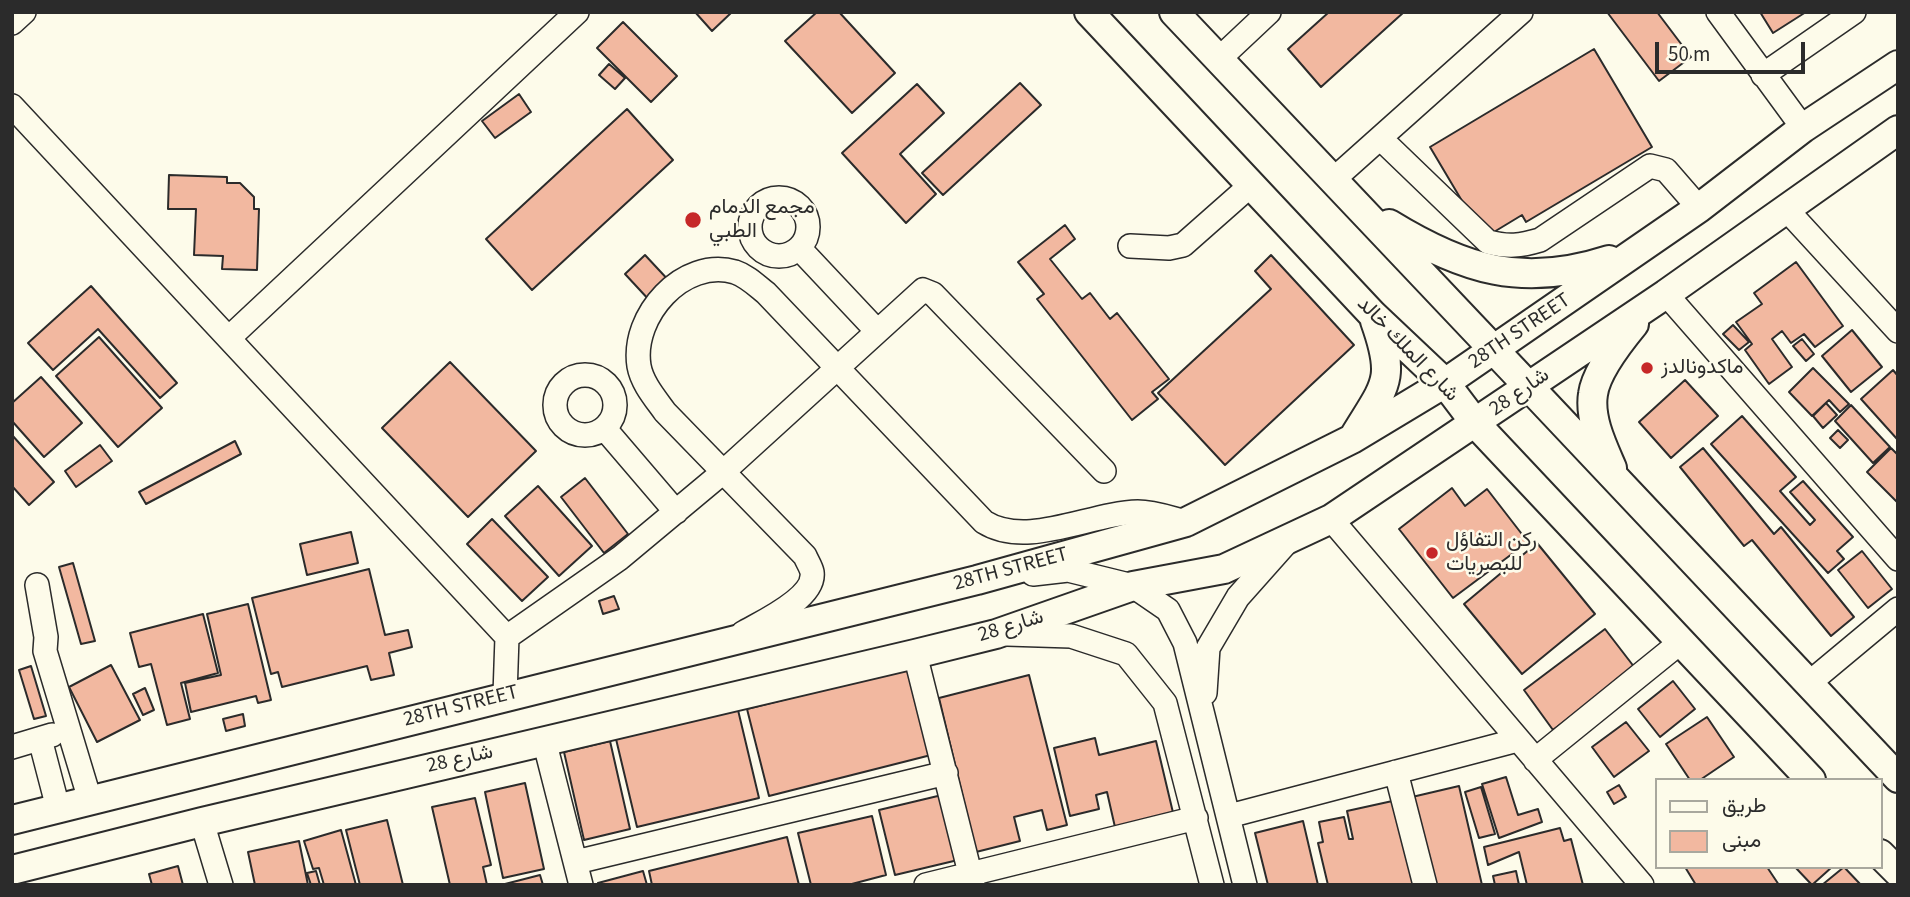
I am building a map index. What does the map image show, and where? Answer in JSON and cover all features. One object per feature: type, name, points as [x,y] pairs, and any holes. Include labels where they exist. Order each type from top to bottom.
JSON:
[{"type":"main road","name":"شارع الملك خالد","points":[[1088,12],[1373,315],[1445,383],[1476,424],[1522,469],[1809,778]]},
{"type":"main road","points":[[1174,12],[1496,348],[1528,387],[1620,486],[1898,778]]},
{"type":"main road","name":"28TH STREET","points":[[12,820],[505,695],[978,580],[1186,523],[1352,439],[1445,383],[1699,208],[1803,128],[1898,65]]},
{"type":"main road","name":"شارع 28","points":[[12,870],[202,822],[996,634],[1133,586],[1224,569],[1286,543],[1331,519],[1476,424],[1898,130]]},
{"type":"main road","points":[[1360,206],[1411,238],[1468,266],[1521,274],[1573,272],[1641,249]]},
{"type":"main road","points":[[1620,486],[1598,436],[1593,394],[1614,349],[1658,298]]},
{"type":"main road","points":[[1352,439],[1385,386],[1388,357],[1373,315]]},
{"type":"main road","points":[[1418,460],[1467,449],[1493,450],[1522,469]]},
{"type":"main road","points":[[1882,856],[1898,872]]},
{"type":"street","points":[[230,337],[577,12]]},
{"type":"street","points":[[1219,59],[1269,12]]},
{"type":"street","points":[[1334,179],[1521,12]]},
{"type":"street","points":[[1718,12],[1803,128]]},
{"type":"street","points":[[1763,75],[1854,12]]},
{"type":"street","points":[[12,106],[507,637],[505,695]]},
{"type":"street","points":[[1380,138],[1488,242],[1506,246],[1519,247],[1540,240],[1650,166],[1666,170],[1699,208]]},
{"type":"street","points":[[1130,246],[1169,248],[1183,245],[1251,185]]},
{"type":"street","points":[[1786,209],[1898,331]]},
{"type":"street","points":[[799,248],[877,331]]},
{"type":"street","points":[[729,642],[799,599],[809,585],[812,574],[805,556],[665,412],[648,390],[639,368],[639,332],[655,305],[697,272],[733,272],[748,278],[766,293],[984,522],[995,529],[1024,533],[1138,512],[1186,523]]},
{"type":"street","points":[[507,637],[620,558],[676,512],[923,290],[933,294],[1104,471]]},
{"type":"street","points":[[1658,298],[1898,559]]},
{"type":"street","points":[[605,429],[676,512]]},
{"type":"street","points":[[1331,519],[1642,885]]},
{"type":"street","points":[[1203,717],[1208,648],[1238,597],[1286,543]]},
{"type":"street","points":[[978,580],[1068,570],[1133,586],[1168,610],[1185,643],[1245,885]]},
{"type":"street","points":[[37,585],[46,637],[45,650],[90,800]]},
{"type":"street","points":[[1808,684],[1898,609]]},
{"type":"street","points":[[996,634],[1071,636],[1126,654],[1164,703],[1212,885]]},
{"type":"street","points":[[1535,760],[1682,641]]},
{"type":"street","points":[[915,654],[972,879]]},
{"type":"street","points":[[12,747],[69,730]]},
{"type":"street","points":[[40,738],[58,808]]},
{"type":"street","points":[[544,740],[578,874],[946,773]]},
{"type":"street","points":[[1228,816],[1518,740]]},
{"type":"street","points":[[1396,772],[1426,885]]},
{"type":"street","points":[[926,885],[972,879],[1196,818]]},
{"type":"street","points":[[202,822],[221,885]]},
{"type":"building","points":[[695,12],[732,12],[712,31]]},
{"type":"building","points":[[817,12],[839,12],[895,73],[852,113],[785,41]]},
{"type":"building","points":[[1329,12],[1404,12],[1321,87],[1288,49]]},
{"type":"building","points":[[1607,12],[1657,12],[1691,57],[1659,81]]},
{"type":"building","points":[[1760,12],[1806,12],[1773,33]]},
{"type":"building","points":[[623,22],[677,76],[651,102],[597,48]]},
{"type":"building","points":[[1594,49],[1652,147],[1526,222],[1522,215],[1484,238],[1430,147]]},
{"type":"building","points":[[609,64],[625,78],[615,89],[599,75]]},
{"type":"building","points":[[1020,83],[1041,105],[943,195],[922,173]]},
{"type":"building","points":[[917,84],[944,113],[900,154],[936,194],[906,223],[842,153]]},
{"type":"building","points":[[519,94],[531,112],[495,138],[482,121]]},
{"type":"building","points":[[627,109],[673,160],[532,290],[486,239]]},
{"type":"building","points":[[169,175],[227,177],[227,183],[240,183],[254,197],[254,209],[259,209],[257,270],[222,269],[223,256],[194,255],[196,209],[168,209]]},
{"type":"building","points":[[1065,225],[1075,239],[1050,259],[1082,299],[1090,293],[1110,319],[1117,313],[1169,379],[1152,392],[1158,399],[1132,420],[1037,299],[1044,294],[1018,262]]},
{"type":"building","points":[[645,255],[672,284],[651,302],[625,274]]},
{"type":"building","points":[[1271,255],[1354,345],[1225,465],[1158,393],[1271,289],[1255,271]]},
{"type":"building","points":[[1796,262],[1843,326],[1815,347],[1804,334],[1791,343],[1782,331],[1772,339],[1792,367],[1769,384],[1745,350],[1752,344],[1736,322],[1762,304],[1754,293]]},
{"type":"building","points":[[91,286],[177,383],[160,398],[98,329],[53,370],[28,343]]},
{"type":"building","points":[[1733,325],[1749,342],[1739,350],[1723,334]]},
{"type":"building","points":[[1852,330],[1882,367],[1851,392],[1822,356]]},
{"type":"building","points":[[99,337],[162,408],[118,447],[56,376]]},
{"type":"building","points":[[1802,339],[1814,354],[1806,361],[1793,346]]},
{"type":"building","points":[[450,362],[536,451],[468,517],[382,428]]},
{"type":"building","points":[[1813,368],[1849,404],[1840,412],[1829,400],[1812,416],[1789,392]]},
{"type":"building","points":[[1893,370],[1898,376],[1897,439],[1861,399]]},
{"type":"building","points":[[41,377],[82,423],[44,457],[12,421],[12,403]]},
{"type":"building","points":[[1685,380],[1718,416],[1671,458],[1639,422]]},
{"type":"building","points":[[1826,403],[1837,415],[1823,428],[1813,416]]},
{"type":"building","points":[[1851,405],[1890,447],[1873,463],[1835,421]]},
{"type":"building","points":[[1742,416],[1796,477],[1780,491],[1810,525],[1815,520],[1790,492],[1803,481],[1853,537],[1837,551],[1844,559],[1828,573],[1711,444]]},
{"type":"building","points":[[1838,430],[1848,440],[1840,448],[1830,438]]},
{"type":"building","points":[[12,435],[54,482],[29,505],[12,486]]},
{"type":"building","points":[[235,441],[241,454],[146,504],[139,492]]},
{"type":"building","points":[[100,445],[112,461],[76,487],[65,471]]},
{"type":"building","points":[[1703,448],[1774,534],[1781,527],[1854,617],[1831,636],[1752,540],[1744,546],[1680,467]]},
{"type":"building","points":[[1891,448],[1898,455],[1898,503],[1867,472]]},
{"type":"building","points":[[585,478],[628,534],[604,553],[561,497]]},
{"type":"building","points":[[538,486],[592,546],[559,576],[505,516]]},
{"type":"building","points":[[1452,488],[1465,506],[1487,489],[1528,542],[1453,598],[1399,529]]},
{"type":"building","points":[[492,519],[548,577],[522,601],[467,544]]},
{"type":"building","points":[[351,532],[358,563],[307,575],[300,544]]},
{"type":"building","points":[[1537,543],[1595,614],[1522,674],[1464,604]]},
{"type":"building","points":[[1862,551],[1892,589],[1868,608],[1838,570]]},
{"type":"building","points":[[73,563],[95,641],[81,644],[59,567]]},
{"type":"building","points":[[369,569],[385,635],[408,630],[412,647],[389,653],[394,675],[371,680],[367,666],[282,687],[278,672],[271,674],[252,598]]},
{"type":"building","points":[[614,596],[619,609],[603,614],[599,601]]},
{"type":"building","points":[[248,604],[271,700],[258,703],[256,696],[191,712],[185,683],[221,675],[207,614]]},
{"type":"building","points":[[203,614],[218,673],[181,683],[190,719],[167,725],[151,664],[139,667],[130,633]]},
{"type":"building","points":[[1605,629],[1635,668],[1553,730],[1524,690]]},
{"type":"building","points":[[111,665],[140,720],[97,742],[69,687]]},
{"type":"building","points":[[31,666],[46,716],[34,719],[19,670]]},
{"type":"building","points":[[913,667],[935,754],[769,796],[747,709]]},
{"type":"building","points":[[1029,675],[1067,825],[1047,830],[1042,810],[1014,817],[1020,841],[976,852],[939,698]]},
{"type":"building","points":[[1673,681],[1695,709],[1660,737],[1638,709]]},
{"type":"building","points":[[145,688],[154,710],[143,715],[133,694]]},
{"type":"building","points":[[738,710],[759,798],[637,827],[616,739]]},
{"type":"building","points":[[243,714],[245,726],[226,731],[223,719]]},
{"type":"building","points":[[1707,717],[1734,757],[1703,778],[1689,778],[1666,744]]},
{"type":"building","points":[[1626,722],[1649,751],[1614,777],[1592,747]]},
{"type":"building","points":[[1095,738],[1099,755],[1156,741],[1175,821],[1117,836],[1107,792],[1096,795],[1099,809],[1070,816],[1054,748]]},
{"type":"building","points":[[610,741],[630,829],[584,840],[564,752]]},
{"type":"building","points":[[1506,777],[1518,815],[1538,809],[1542,822],[1499,838],[1482,784]]},
{"type":"building","points":[[525,783],[544,869],[503,878],[485,792]]},
{"type":"building","points":[[1619,785],[1626,797],[1614,804],[1607,792]]},
{"type":"building","points":[[1459,786],[1482,885],[1432,885],[1412,797]]},
{"type":"building","points":[[1481,787],[1495,834],[1479,838],[1465,792]]},
{"type":"building","points":[[942,795],[958,860],[895,875],[879,810]]},
{"type":"building","points":[[475,798],[491,865],[483,867],[487,885],[450,885],[432,807]]},
{"type":"building","points":[[1397,800],[1416,885],[1328,885],[1318,843],[1323,842],[1319,822],[1344,817],[1349,839],[1353,839],[1347,811]]},
{"type":"building","points":[[872,816],[886,875],[848,885],[811,885],[798,833]]},
{"type":"building","points":[[387,820],[403,885],[360,885],[346,830]]},
{"type":"building","points":[[1303,821],[1318,885],[1268,885],[1255,833]]},
{"type":"building","points":[[1560,828],[1564,841],[1571,839],[1583,885],[1527,885],[1519,852],[1488,865],[1484,847]]},
{"type":"building","points":[[341,830],[356,885],[324,885],[319,868],[313,869],[304,841]]},
{"type":"building","points":[[787,837],[799,885],[652,885],[649,871]]},
{"type":"building","points":[[299,841],[308,885],[255,885],[248,852]]},
{"type":"building","points":[[178,866],[183,885],[152,885],[149,874]]},
{"type":"building","points":[[1686,869],[1768,869],[1779,885],[1696,885]]},
{"type":"building","points":[[1797,869],[1830,869],[1812,885]]},
{"type":"building","points":[[1842,869],[1846,869],[1861,885],[1822,885]]},
{"type":"building","points":[[316,871],[320,885],[311,885],[307,873]]},
{"type":"building","points":[[643,871],[647,885],[598,883]]},
{"type":"building","points":[[1516,871],[1519,885],[1495,885],[1493,876]]},
{"type":"building","points":[[540,875],[543,885],[505,885],[505,884]]},
{"type":"place","name":"مجمع الدمام الطبي","points":[[693,220]]},
{"type":"place","name":"ماكدونالدز","points":[[1647,368]]},
{"type":"place","name":"ركن التفاؤل للبصريات","points":[[1432,553]]}]
